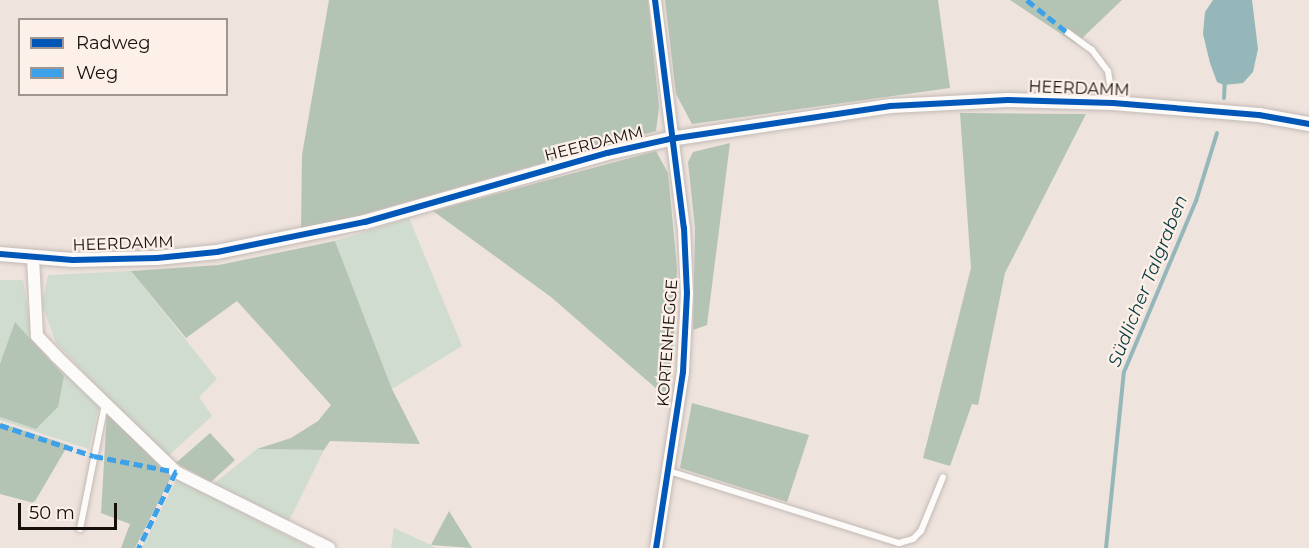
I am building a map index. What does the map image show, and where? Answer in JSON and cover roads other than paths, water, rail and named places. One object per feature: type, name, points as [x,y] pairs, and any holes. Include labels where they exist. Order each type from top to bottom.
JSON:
[{"type":"street","name":"KORTENHEGGE","points":[[655,0],[670,139],[684,228],[687,293],[683,372],[656,548]]},
{"type":"street","name":"HEERDAMM","points":[[0,254],[33,258],[157,258],[300,238],[670,139],[891,105],[1008,100],[1113,103],[1259,115],[1309,124]]},
{"type":"street","points":[[33,258],[31,282],[37,336],[105,404],[176,472],[329,548]]},
{"type":"lane","points":[[1067,32],[1092,50],[1108,71],[1113,103]]},
{"type":"lane","points":[[80,528],[105,404]]},
{"type":"lane","points":[[669,471],[899,543],[913,539],[921,531],[943,477]]},
{"type":"water","points":[[1213,0],[1252,0],[1258,49],[1253,72],[1243,83],[1224,85],[1217,82],[1210,63],[1203,34],[1205,12]]},
{"type":"waterway","name":"Südlicher Talgraben","points":[[1224,98],[1225,81]]},
{"type":"waterway","name":"Südlicher Talgraben","points":[[1106,548],[1124,372],[1196,201],[1217,133]]}]
